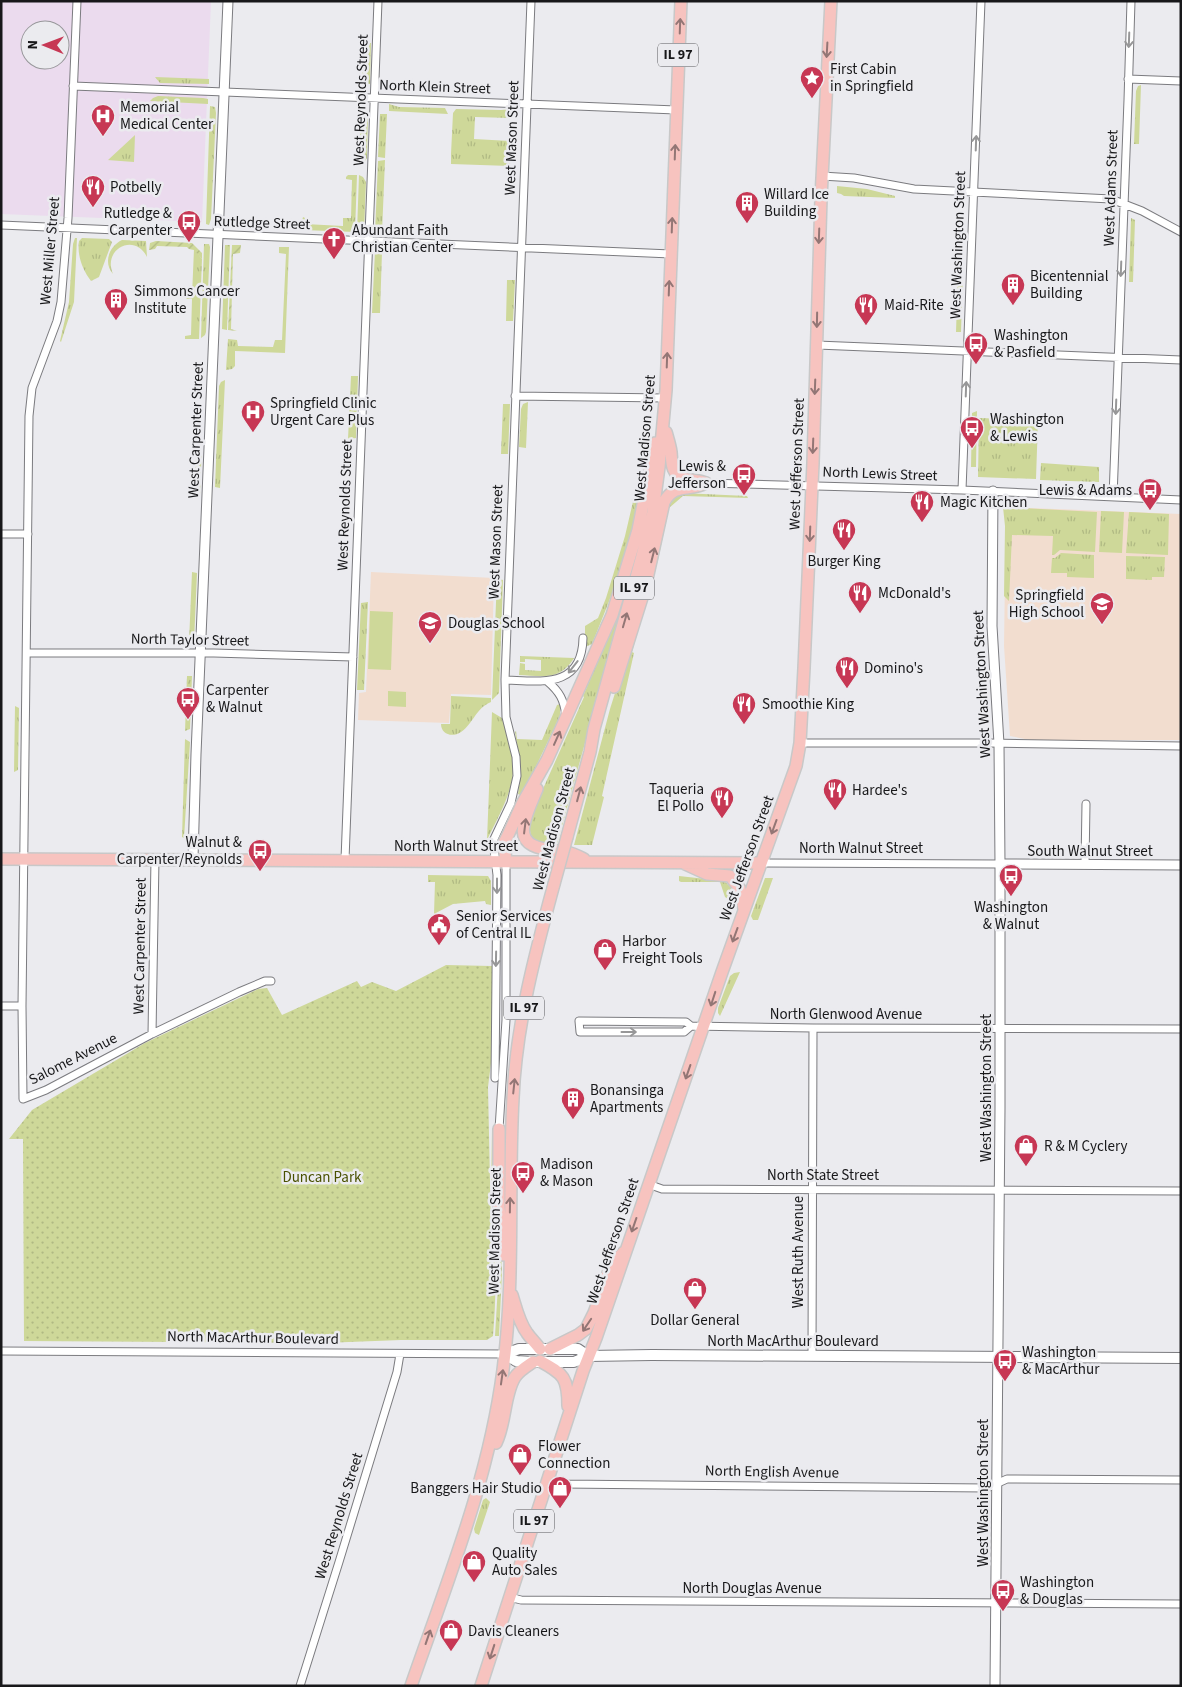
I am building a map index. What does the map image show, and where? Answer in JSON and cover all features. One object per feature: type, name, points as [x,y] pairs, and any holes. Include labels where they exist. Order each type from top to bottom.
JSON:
[{"type":"main road","name":"West Madison Street","points":[[412,1686],[475,1500],[498,1402],[505,1354],[510,1289],[513,1096],[518,1041],[534,962],[652,512],[664,421],[681,1]]},
{"type":"main road","name":"West Jefferson Street","points":[[481,1686],[568,1414],[761,863],[794,776],[800,743],[812,485],[822,176],[831,1]]},
{"type":"main road","points":[[664,421],[674,471],[682,478],[706,483]]},
{"type":"main road","points":[[590,861],[570,853],[534,847],[525,838],[524,824],[547,760],[600,643],[622,586],[638,530],[656,436],[664,421]]},
{"type":"main road","points":[[590,752],[611,696],[640,604],[654,553],[664,502],[677,489],[698,488],[706,483]]},
{"type":"main road","points":[[501,861],[504,843],[522,804],[547,760]]},
{"type":"main road","name":"North Walnut Street","points":[[1,859],[761,863]]},
{"type":"main road","points":[[680,862],[706,874],[730,876],[740,889],[744,911]]},
{"type":"main road","points":[[499,1129],[501,1233],[510,1289],[522,1326],[529,1336],[545,1349],[578,1335],[586,1329],[594,1313],[611,1265],[624,1252]]},
{"type":"main road","name":"North MacArthur Boulevard","points":[[505,1354],[519,1349],[578,1349],[588,1356]]},
{"type":"main road","name":"North MacArthur Boulevard","points":[[505,1354],[516,1361],[537,1362],[574,1362],[588,1356],[1181,1358]]},
{"type":"main road","points":[[486,1459],[497,1440],[504,1421],[510,1386],[516,1376],[537,1362],[560,1373],[563,1377],[567,1390],[568,1414]]},
{"type":"street","name":"West Miller Street","points":[[23,1099],[22,1006],[30,400],[36,376],[57,321],[61,302],[77,1]]},
{"type":"street","name":"West Carpenter Street","points":[[194,859],[200,653],[228,1]]},
{"type":"street","name":"West Reynolds Street","points":[[345,860],[378,1]]},
{"type":"street","name":"West Mason Street","points":[[499,1129],[506,1020],[501,861],[493,849],[493,841],[510,804],[517,776],[516,758],[507,727],[505,680],[531,1]]},
{"type":"street","name":"West Washington Street","points":[[962,490],[981,1]]},
{"type":"street","name":"West Adams Street","points":[[1113,497],[1131,1]]},
{"type":"street","points":[[1128,78],[1181,81]]},
{"type":"street","name":"North Klein Street","points":[[73,86],[676,110]]},
{"type":"street","points":[[822,176],[854,178],[914,189],[1114,199],[1181,232]]},
{"type":"street","name":"Rutledge Street","points":[[1,225],[671,254]]},
{"type":"street","points":[[817,345],[1181,360]]},
{"type":"street","points":[[515,396],[665,398]]},
{"type":"street","name":"North Lewis Street","points":[[706,483],[992,491],[1181,500]]},
{"type":"street","name":"West Washington Street","points":[[992,491],[992,626],[999,744],[1000,864],[995,1686]]},
{"type":"street","points":[[1,534],[28,534]]},
{"type":"street","points":[[505,680],[547,681],[565,676],[576,665],[581,653],[582,638]]},
{"type":"street","name":"North Taylor Street","points":[[27,653],[200,653],[353,657]]},
{"type":"street","points":[[547,681],[556,688],[563,698],[566,716]]},
{"type":"street","points":[[800,743],[1181,746]]},
{"type":"street","points":[[1085,864],[1086,804]]},
{"type":"street","name":"West Carpenter Street","points":[[152,1034],[155,859]]},
{"type":"street","name":"West Mason Street","points":[[495,1078],[501,861]]},
{"type":"street","name":"North Walnut Street","points":[[761,863],[1000,864]]},
{"type":"street","name":"South Walnut Street","points":[[1000,864],[1181,864]]},
{"type":"street","name":"Salome Avenue","points":[[23,1099],[46,1090],[152,1034],[239,992],[265,981],[271,981]]},
{"type":"street","points":[[1,1006],[22,1006]]},
{"type":"street","name":"North Glenwood Avenue","points":[[691,1026],[684,1032],[580,1032],[580,1021],[686,1022],[691,1026],[813,1028],[1181,1029]]},
{"type":"street","name":"West Ruth Avenue","points":[[812,1356],[813,1028]]},
{"type":"street","name":"North State Street","points":[[648,1184],[662,1189],[1181,1191]]},
{"type":"street","name":"North MacArthur Boulevard","points":[[1,1351],[505,1354]]},
{"type":"street","name":"West Reynolds Street","points":[[300,1686],[397,1372],[400,1354]]},
{"type":"street","name":"North English Avenue","points":[[547,1480],[562,1484],[987,1488],[1009,1479],[1181,1480]]},
{"type":"street","name":"North Douglas Avenue","points":[[509,1597],[521,1600],[1181,1604]]},
{"type":"shaded area","name":"Memorial Medical Center","points":[[1,1],[211,1],[202,222],[1,214]]},
{"type":"shaded area","points":[[1006,507],[1181,514],[1180,740],[1030,740],[1010,736],[1004,646]]},
{"type":"shaded area","points":[[371,572],[494,578],[491,695],[451,694],[449,723],[358,720],[359,693],[366,692]]},
{"type":"green space","points":[[364,43],[371,43],[370,84],[362,83]]},
{"type":"green space","points":[[155,77],[209,79],[209,84],[160,83]]},
{"type":"green space","points":[[1141,85],[1139,144],[1134,144],[1136,91],[1138,86]]},
{"type":"green space","points":[[158,96],[203,98],[208,99],[208,104],[150,101]]},
{"type":"green space","points":[[389,104],[399,107],[445,108],[448,114],[389,111]]},
{"type":"green space","points":[[210,106],[215,107],[216,113],[211,219],[209,225],[206,224]]},
{"type":"green space","points":[[456,109],[512,109],[512,118],[475,117],[474,139],[511,141],[510,166],[451,164],[453,113]]},
{"type":"green space","points":[[361,112],[368,113],[367,158],[363,164],[359,165]]},
{"type":"green space","points":[[380,114],[387,114],[385,158],[378,157]]},
{"type":"green space","points":[[135,135],[134,162],[107,160],[108,160]]},
{"type":"green space","points":[[385,160],[382,233],[375,233],[378,161]]},
{"type":"green space","points":[[348,175],[357,175],[355,232],[303,230],[301,225],[303,217],[305,218],[305,224],[343,226],[343,218],[351,218],[352,180],[346,179]]},
{"type":"green space","points":[[359,175],[366,182],[364,232],[357,232]]},
{"type":"green space","points":[[837,186],[867,189],[895,196],[895,198],[844,196],[837,193]]},
{"type":"green space","points":[[1131,218],[1135,220],[1133,282],[1129,282]]},
{"type":"green space","points":[[75,238],[77,238],[74,302],[61,342],[69,302]]},
{"type":"green space","points":[[82,238],[109,239],[112,242],[99,277],[91,281],[85,272],[80,257],[79,241]]},
{"type":"green space","points":[[122,240],[146,241],[147,257],[142,250],[135,246],[121,247],[112,257],[113,274],[108,265],[109,255],[114,246]]},
{"type":"green space","points":[[156,241],[192,243],[202,253],[202,259],[194,250],[187,247],[157,246],[155,249],[149,250],[150,243]]},
{"type":"green space","points":[[204,244],[209,244],[210,247],[206,332],[201,338]]},
{"type":"green space","points":[[225,245],[230,245],[227,330],[222,329]]},
{"type":"green space","points":[[232,245],[241,245],[240,253],[233,254],[231,329],[237,331],[228,330]]},
{"type":"green space","points":[[279,247],[289,247],[285,353],[235,351],[235,366],[232,369],[226,370],[228,339],[237,340],[238,346],[273,347],[275,340],[282,340],[286,254],[279,253]]},
{"type":"green space","points":[[194,249],[202,259],[199,339],[185,339],[185,336],[191,335],[192,299],[185,297],[192,296]]},
{"type":"green space","points":[[375,251],[382,252],[380,313],[372,313]]},
{"type":"green space","points":[[958,270],[963,271],[961,332],[956,332]]},
{"type":"green space","points":[[507,280],[515,280],[513,321],[506,321]]},
{"type":"green space","points":[[351,376],[358,376],[356,438],[348,439]]},
{"type":"green space","points":[[225,380],[220,488],[215,487],[219,386]]},
{"type":"green space","points":[[528,402],[526,448],[519,447],[521,409],[523,404]]},
{"type":"green space","points":[[503,404],[510,404],[508,454],[501,454]]},
{"type":"green space","points":[[977,411],[976,467],[971,467],[972,413]]},
{"type":"green space","points":[[979,418],[1038,420],[1036,479],[978,477]]},
{"type":"green space","points":[[197,438],[202,442],[200,496],[194,496]]},
{"type":"green space","points":[[1041,463],[1099,467],[1099,482],[1040,480]]},
{"type":"green space","points":[[635,493],[641,495],[637,514],[614,589],[592,644],[585,647],[585,626],[598,618],[606,598],[625,536]]},
{"type":"green space","points":[[682,493],[747,496],[748,498],[683,496],[669,508],[658,560],[632,652],[634,653],[592,845],[574,845],[610,709],[648,588],[666,510],[672,498]]},
{"type":"green space","points":[[1003,507],[1097,512],[1095,552],[1060,550],[1052,555],[1053,536],[1012,535],[1009,601],[1004,596],[1005,526]]},
{"type":"green space","points":[[1101,511],[1124,512],[1122,553],[1099,552]]},
{"type":"green space","points":[[1129,512],[1169,514],[1168,555],[1126,553]]},
{"type":"green space","points":[[636,552],[638,552],[557,844],[543,844],[534,840],[530,832],[530,818],[611,631]]},
{"type":"green space","points":[[1061,553],[1094,555],[1094,578],[1067,577],[1067,573],[1051,573],[1052,558]]},
{"type":"green space","points":[[1126,556],[1165,557],[1164,577],[1152,577],[1152,580],[1126,579]]},
{"type":"green space","points":[[192,572],[197,573],[194,642],[189,642]]},
{"type":"green space","points":[[497,578],[503,580],[499,693],[492,700]]},
{"type":"green space","points":[[368,602],[364,690],[357,690],[361,603]]},
{"type":"green space","points":[[370,611],[393,612],[391,670],[368,669]]},
{"type":"green space","points":[[520,656],[574,658],[569,665],[557,674],[535,676],[519,675],[520,663],[525,664],[525,670],[541,671],[541,660],[525,659],[525,662],[520,662]]},
{"type":"green space","points":[[187,676],[192,676],[190,729],[185,731]]},
{"type":"green space","points":[[388,691],[406,692],[406,707],[388,706]]},
{"type":"green space","points":[[451,696],[491,698],[491,702],[482,708],[465,729],[458,734],[451,735],[445,733],[441,724],[450,724]]},
{"type":"green space","points":[[560,704],[560,716],[522,796],[518,794],[521,771],[515,732],[517,739],[542,740],[557,705]]},
{"type":"green space","points":[[15,706],[19,708],[18,770],[14,772]]},
{"type":"green space","points":[[492,712],[502,718],[512,750],[514,766],[506,799],[487,840]]},
{"type":"green space","points":[[185,739],[190,742],[184,838],[182,837]]},
{"type":"green space","points":[[428,875],[488,876],[491,881],[491,905],[486,904],[485,901],[453,904],[434,914],[435,882],[428,882]]},
{"type":"green space","points":[[679,876],[724,881],[732,888],[735,895],[728,899],[725,897],[720,882],[681,882],[679,881]]},
{"type":"green space","points":[[765,878],[773,878],[758,920],[753,920],[751,916]]},
{"type":"green space","name":"Duncan Park","points":[[446,965],[492,966],[492,1055],[488,1087],[491,1229],[495,1282],[493,1336],[487,1340],[401,1340],[323,1343],[24,1341],[23,1139],[9,1139],[32,1110],[145,1043],[258,989],[267,988],[282,1015],[357,981],[361,987],[372,982],[396,991]]},
{"type":"green space","points":[[740,972],[720,1016],[718,1008],[730,976]]},
{"type":"green space","points":[[492,1128],[495,1131],[502,1273],[499,1336],[495,1336],[498,1285],[491,1195]]},
{"type":"green space","points":[[486,1498],[490,1502],[479,1535],[475,1533],[474,1529],[483,1500]]},
{"type":"place","name":"First Cabin in Springfield","points":[[812,99]]},
{"type":"place","name":"Memorial Medical Center","points":[[103,137]]},
{"type":"place","name":"Potbelly","points":[[93,208]]},
{"type":"place","name":"Willard Ice Building","points":[[747,224]]},
{"type":"place","name":"Rutledge & Carpenter","points":[[189,243]]},
{"type":"place","name":"Abundant Faith Christian Center","points":[[334,260]]},
{"type":"place","name":"Bicentennial Building","points":[[1013,306]]},
{"type":"place","name":"Simmons Cancer Institute","points":[[116,321]]},
{"type":"place","name":"Maid-Rite","points":[[866,326]]},
{"type":"place","name":"Washington & Pasfield","points":[[976,365]]},
{"type":"place","name":"Springfield Clinic Urgent Care Plus","points":[[253,433]]},
{"type":"place","name":"Washington & Lewis","points":[[972,449]]},
{"type":"place","name":"Lewis & Jefferson","points":[[744,496]]},
{"type":"place","name":"Lewis & Adams","points":[[1150,511]]},
{"type":"place","name":"Magic Kitchen","points":[[922,523]]},
{"type":"place","name":"Burger King","points":[[844,551]]},
{"type":"place","name":"McDonald's","points":[[860,614]]},
{"type":"place","name":"Springfield High School","points":[[1102,625]]},
{"type":"place","name":"Douglas School","points":[[430,644]]},
{"type":"place","name":"Domino's","points":[[847,689]]},
{"type":"place","name":"Carpenter & Walnut","points":[[188,720]]},
{"type":"place","name":"Smoothie King","points":[[744,725]]},
{"type":"place","name":"Hardee's","points":[[835,811]]},
{"type":"place","name":"Taqueria El Pollo","points":[[722,819]]},
{"type":"place","name":"Walnut & Carpenter/Reynolds","points":[[260,872]]},
{"type":"place","name":"Washington & Walnut","points":[[1011,897]]},
{"type":"place","name":"Senior Services of Central IL","points":[[439,946]]},
{"type":"place","name":"Harbor Freight Tools","points":[[605,971]]},
{"type":"place","name":"Bonansinga Apartments","points":[[573,1120]]},
{"type":"place","name":"R & M Cyclery","points":[[1026,1167]]},
{"type":"place","name":"Madison & Mason","points":[[523,1194]]},
{"type":"place","name":"Dollar General","points":[[695,1310]]},
{"type":"place","name":"Washington & MacArthur","points":[[1005,1382]]},
{"type":"place","name":"Flower Connection","points":[[520,1476]]},
{"type":"place","name":"Banggers Hair Studio","points":[[560,1509]]},
{"type":"place","name":"Quality Auto Sales","points":[[474,1583]]},
{"type":"place","name":"Washington & Douglas","points":[[1003,1612]]},
{"type":"place","name":"Davis Cleaners","points":[[451,1652]]}]
